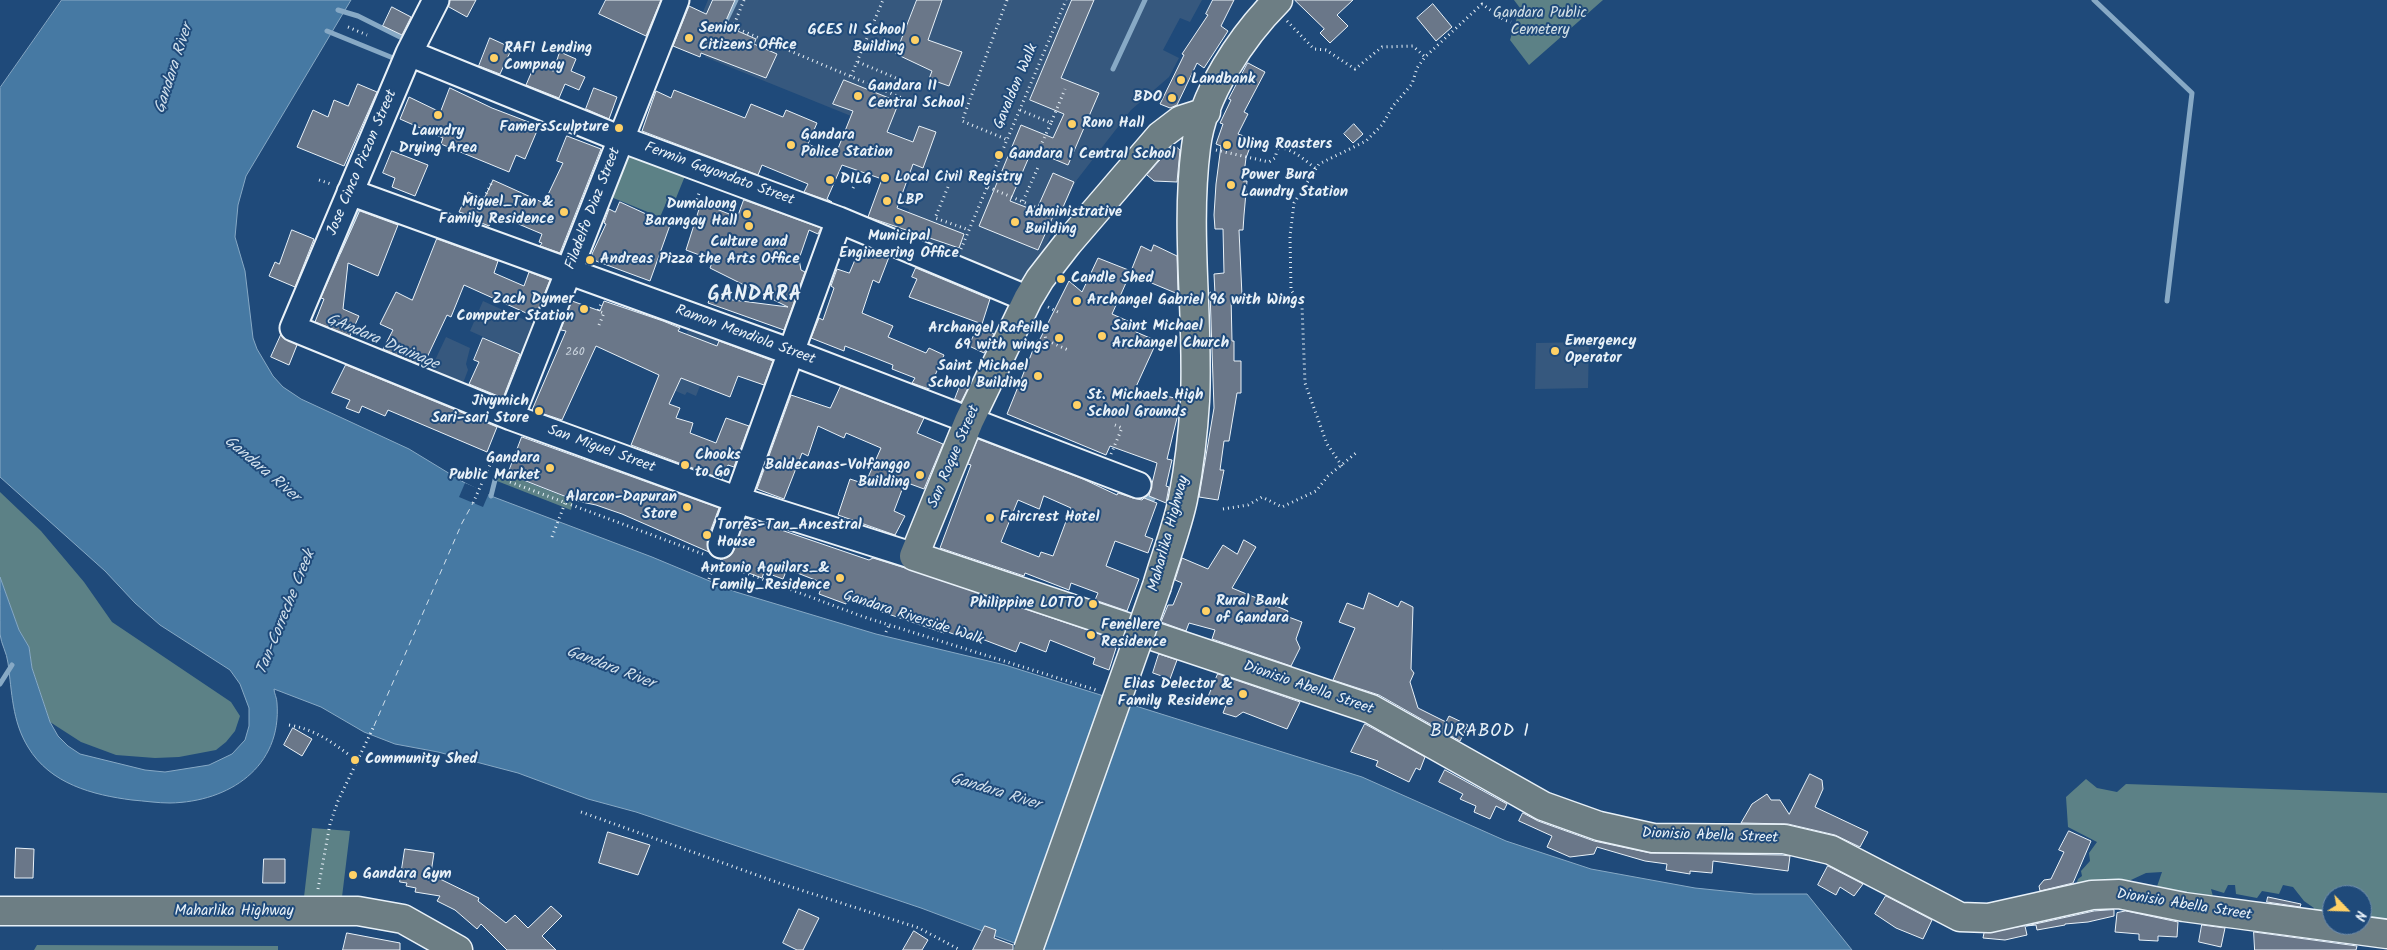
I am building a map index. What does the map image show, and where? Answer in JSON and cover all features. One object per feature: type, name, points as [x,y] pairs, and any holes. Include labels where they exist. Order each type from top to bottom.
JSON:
[{"type":"main road","name":"Maharlika Highway","points":[[1028,950],[1157,586],[1182,501],[1190,456],[1196,354],[1191,221],[1196,146],[1206,112],[1228,64],[1269,4]]},
{"type":"main road","name":"San Roque Street","points":[[914,556],[968,421],[1028,299],[1068,243],[1160,136],[1181,120],[1206,112]]},
{"type":"main road","name":"Dionisio Abella Street","points":[[914,556],[1372,709],[1543,806],[1629,834],[1653,838],[1784,839],[1803,842],[1831,850],[1960,917],[1988,918],[2092,895],[2119,894],[2184,907],[2387,934]]},
{"type":"main road","name":"Maharlika Highway","points":[[0,911],[358,911],[403,919],[458,950]]},
{"type":"street","name":"Jose Cinco Piczon Street","points":[[293,328],[409,53],[436,0]]},
{"type":"street","name":"Filadelfo Diaz Street","points":[[511,417],[676,0]]},
{"type":"street","name":"Fermin Gayondato Street","points":[[409,53],[621,139],[839,220],[954,266],[1028,299]]},
{"type":"street","name":"Ramon Mendiola Street","points":[[350,192],[791,352],[1138,485]]},
{"type":"street","points":[[716,555],[738,500],[839,220]]},
{"type":"street","name":"San Miguel Street","points":[[293,328],[511,417],[738,500],[914,556]]},
{"type":"path","points":[[744,0],[733,27],[902,98]]},
{"type":"path","points":[[851,76],[883,0]]},
{"type":"path","points":[[1007,0],[962,121],[1008,140]]},
{"type":"path","name":"Gavaldon Walk","points":[[954,266],[1066,0]]},
{"type":"path","points":[[1269,4],[1314,49],[1326,50],[1355,69],[1382,47],[1413,46],[1425,57]]},
{"type":"path","points":[[1342,466],[1327,444],[1305,383],[1302,306],[1291,290],[1290,236],[1294,203],[1319,164],[1366,141],[1371,136],[1412,84],[1417,68],[1425,57],[1482,4],[1504,20],[1511,22]]},
{"type":"path","points":[[348,27],[367,35]]},
{"type":"path","points":[[858,62],[915,86]]},
{"type":"path","points":[[1040,147],[1065,89]]},
{"type":"path","points":[[1020,110],[1050,123]]},
{"type":"path","points":[[1196,146],[1269,162],[1275,158],[1278,147],[1303,158],[1316,169]]},
{"type":"path","points":[[1023,201],[1039,165]]},
{"type":"path","points":[[853,188],[860,171]]},
{"type":"path","points":[[466,234],[493,180]]},
{"type":"path","points":[[694,209],[701,186]]},
{"type":"path","points":[[948,187],[935,218],[969,230]]},
{"type":"path","points":[[988,187],[1054,215]]},
{"type":"path","points":[[599,325],[604,313],[598,311],[604,297]]},
{"type":"path","points":[[1044,327],[1046,340],[1068,350]]},
{"type":"path","points":[[1104,473],[1122,428],[1115,425]]},
{"type":"path","points":[[1223,509],[1248,505],[1262,497],[1282,507],[1316,491],[1328,476],[1356,453]]},
{"type":"path","points":[[473,503],[494,456]]},
{"type":"path","name":"Gandara Riverside Walk","points":[[510,482],[716,555],[889,624],[1096,690]]},
{"type":"path","points":[[552,537],[567,498]]},
{"type":"path","points":[[886,632],[889,624]]},
{"type":"path","points":[[289,725],[303,727],[326,738],[348,754]]},
{"type":"path","points":[[315,912],[330,824],[338,801],[374,726]]},
{"type":"path","points":[[581,812],[779,882],[919,928],[960,950]]},
{"type":"shaded area","name":"Gandara I Central School","points":[[708,0],[1202,0],[1190,22],[1180,18],[1163,50],[1179,58],[1169,77],[1131,110],[1076,181],[1028,284],[901,229],[909,209],[900,206],[911,178],[896,172],[908,139],[705,57],[714,34],[697,26]]},
{"type":"shaded area","points":[[483,301],[534,324],[522,354],[470,331]]},
{"type":"shaded area","points":[[689,327],[719,338],[696,396],[687,392],[685,395],[664,386]]},
{"type":"shaded area","points":[[446,337],[470,348],[466,364],[468,370],[462,386],[429,373]]},
{"type":"shaded area","points":[[1589,342],[1588,388],[1535,389],[1536,343]]},
{"type":"green space","name":"Gandara Public Cemetery","points":[[1514,0],[1603,0],[1529,65],[1510,40],[1520,8]]},
{"type":"green space","points":[[627,155],[685,176],[674,203],[667,201],[660,217],[611,197]]},
{"type":"green space","points":[[501,472],[573,500],[571,510],[497,481]]},
{"type":"green space","points":[[0,492],[41,531],[84,582],[112,622],[231,702],[240,716],[235,731],[226,742],[216,750],[179,757],[155,758],[116,755],[81,742],[50,722],[32,668],[29,647],[19,630],[0,577]]},
{"type":"green space","points":[[2086,779],[2097,788],[2117,792],[2126,784],[2387,793],[2387,924],[2372,923],[2372,885],[2322,885],[2322,919],[2311,914],[2314,908],[2304,901],[2293,887],[2283,885],[2279,894],[2262,891],[2257,898],[2236,894],[2235,885],[2228,885],[2224,893],[2211,889],[2214,900],[2201,903],[2196,894],[2154,895],[2162,872],[2146,873],[2118,886],[2076,885],[2078,879],[2082,876],[2081,871],[2090,861],[2089,853],[2097,842],[2068,827],[2066,797]]},
{"type":"green space","points":[[312,828],[350,831],[342,897],[304,897]]},
{"type":"green space","points":[[37,945],[278,946],[278,950],[34,950]]},
{"type":"water","points":[[62,0],[351,0],[246,176],[238,205],[235,237],[245,271],[253,338],[257,349],[273,376],[283,387],[301,399],[409,449],[465,483],[491,496],[652,557],[736,592],[876,634],[1005,665],[1362,777],[1506,841],[1591,869],[1695,888],[1754,894],[1807,894],[1852,950],[1033,950],[921,908],[636,812],[588,799],[518,773],[438,752],[395,744],[364,732],[321,707],[274,689],[277,703],[276,726],[271,745],[261,763],[248,777],[231,788],[212,796],[192,801],[170,803],[132,800],[88,791],[60,779],[37,760],[23,737],[16,717],[7,659],[0,634],[0,577],[19,630],[29,647],[32,668],[50,722],[58,736],[80,754],[145,770],[165,772],[209,765],[232,754],[245,740],[249,726],[249,708],[240,684],[230,670],[160,625],[135,603],[105,571],[0,477],[0,88]]},
{"type":"pier","points":[[465,483],[489,493],[483,507],[459,497]]},
{"type":"building","points":[[450,0],[476,0],[467,17],[449,7]]},
{"type":"building","points":[[606,0],[661,0],[646,36],[599,14]]},
{"type":"building","points":[[713,0],[735,0],[724,25],[756,39],[754,44],[777,54],[766,78],[701,53],[700,57],[673,46],[689,6],[706,14]]},
{"type":"building","points":[[917,0],[942,0],[928,40],[962,52],[949,86],[929,79],[932,71],[896,54]]},
{"type":"building","points":[[1072,0],[1094,0],[1061,78],[1099,93],[1068,165],[1032,150],[1010,201],[1036,211],[1053,173],[1074,182],[1060,214],[1055,212],[1038,250],[979,226],[1021,125],[1053,138],[1064,114],[1030,100]]},
{"type":"building","points":[[1213,0],[1234,0],[1221,26],[1228,31],[1204,68],[1197,63],[1177,105],[1170,108],[1160,104],[1184,55],[1182,54],[1208,15],[1206,14]]},
{"type":"building","points":[[1295,0],[1353,0],[1337,15],[1348,26],[1330,43],[1320,33],[1324,29]]},
{"type":"building","points":[[1433,4],[1452,27],[1436,41],[1417,18]]},
{"type":"building","points":[[392,7],[411,17],[402,35],[383,26]]},
{"type":"building","name":"RAFI Lending Compnay","points":[[490,38],[512,48],[500,74],[479,66]]},
{"type":"building","points":[[560,52],[576,59],[571,71],[585,77],[579,90],[565,84],[559,98],[526,85],[535,64],[553,71]]},
{"type":"building","points":[[1248,63],[1265,72],[1244,112],[1248,114],[1238,134],[1253,139],[1246,158],[1243,181],[1247,181],[1243,230],[1239,230],[1242,296],[1231,296],[1234,361],[1241,361],[1241,393],[1237,393],[1229,441],[1224,441],[1220,470],[1224,470],[1218,500],[1199,497],[1214,408],[1210,292],[1215,294],[1214,274],[1224,273],[1223,229],[1215,229],[1214,215],[1221,146],[1216,144],[1223,124],[1220,123],[1231,100],[1229,99]]},
{"type":"building","points":[[844,80],[899,102],[887,132],[913,142],[919,126],[936,132],[923,168],[913,164],[897,208],[964,234],[959,248],[868,217],[882,179],[842,165],[827,199],[832,202],[804,192],[808,184],[762,165],[758,175],[642,131],[656,91],[671,98],[674,90],[745,118],[751,104],[783,117],[786,110],[817,123],[808,144],[835,156],[853,111],[833,104]]},
{"type":"building","points":[[358,84],[377,92],[344,166],[297,147],[313,110],[328,117],[334,100],[348,106]]},
{"type":"building","points":[[450,88],[492,108],[539,126],[525,159],[516,155],[509,172],[441,144],[443,138],[400,119],[409,97],[440,112]]},
{"type":"building","points":[[594,88],[617,97],[609,119],[586,109]]},
{"type":"building","points":[[1354,124],[1363,134],[1353,143],[1344,134]]},
{"type":"building","points":[[567,136],[601,149],[560,253],[540,246],[542,243],[539,242],[542,234],[495,214],[489,226],[474,220],[476,217],[459,212],[468,192],[484,199],[493,180],[544,203],[563,163],[557,161]]},
{"type":"building","points":[[1174,145],[1180,150],[1177,182],[1154,181],[1147,175]]},
{"type":"building","points":[[392,151],[428,165],[415,196],[392,187],[395,178],[383,173]]},
{"type":"building","points":[[744,200],[821,228],[818,234],[809,230],[799,259],[801,270],[805,272],[784,330],[708,303],[710,297],[788,307],[710,268],[713,260],[686,250],[701,203],[737,217]]},
{"type":"building","points":[[620,202],[670,225],[650,281],[596,261],[592,254],[606,224],[604,223],[609,209],[615,212]]},
{"type":"building","points":[[360,211],[398,225],[378,276],[348,263],[343,309],[359,316],[350,336],[315,322],[324,299],[321,298]]},
{"type":"building","points":[[292,230],[314,239],[295,287],[269,276],[275,262],[279,264]]},
{"type":"building","points":[[437,239],[498,261],[494,273],[524,286],[529,272],[550,280],[535,317],[464,285],[451,317],[447,315],[423,366],[383,349],[393,330],[380,324],[396,292],[412,300]]},
{"type":"building","points":[[1154,245],[1177,256],[1178,294],[1130,274],[1112,314],[1139,326],[1136,332],[1157,341],[1135,389],[1179,399],[1178,414],[1167,459],[1172,460],[1166,486],[1169,487],[1166,503],[1149,496],[1157,463],[1110,446],[1106,455],[1007,414],[1037,340],[1039,341],[1069,281],[1082,292],[1098,258],[1131,271],[1141,246],[1151,251]]},
{"type":"building","points":[[860,249],[871,254],[873,250],[889,257],[879,283],[873,280],[862,313],[893,326],[888,337],[926,353],[929,348],[944,355],[929,389],[912,383],[915,378],[892,369],[893,365],[845,346],[844,351],[811,338],[819,318],[823,320],[834,288],[831,286],[837,269],[849,273]]},
{"type":"building","points":[[916,268],[990,299],[982,324],[909,297],[917,279],[912,277]]},
{"type":"building","points":[[572,301],[600,311],[604,301],[663,321],[680,328],[678,331],[717,346],[719,341],[773,361],[764,385],[738,376],[730,397],[681,378],[669,404],[680,408],[676,418],[693,423],[690,433],[716,443],[726,418],[749,426],[734,467],[728,465],[722,479],[631,445],[659,375],[596,346],[562,420],[532,410],[566,331],[561,330]]},
{"type":"building","points":[[978,327],[994,334],[984,353],[969,346]]},
{"type":"building","points":[[281,335],[297,345],[289,365],[271,357]]},
{"type":"building","points":[[483,338],[520,354],[503,398],[469,384],[479,362],[474,360]]},
{"type":"building","points":[[346,365],[497,427],[487,452],[388,410],[385,416],[362,406],[359,413],[346,408],[350,400],[332,393]]},
{"type":"building","points":[[962,381],[970,384],[961,402],[955,399]]},
{"type":"building","points":[[841,386],[924,418],[917,433],[943,444],[924,489],[905,482],[894,511],[905,516],[895,535],[838,515],[850,479],[865,484],[881,448],[846,433],[844,438],[818,426],[808,456],[802,453],[784,499],[757,489],[791,395],[830,408]]},
{"type":"building","points":[[522,437],[719,508],[707,540],[709,552],[622,514],[577,501],[508,474]]},
{"type":"building","points":[[978,439],[1083,479],[1117,495],[1118,493],[1142,500],[1144,498],[1157,503],[1145,536],[1153,539],[1148,553],[1115,541],[1106,566],[1139,579],[1127,611],[1095,600],[1098,593],[1071,583],[1069,590],[1025,573],[1024,576],[940,548],[971,465],[968,464]],"holes":[[[1044,496],[1071,508],[1053,556],[1041,552],[1039,557],[1001,542],[1018,500],[1039,509]]]},
{"type":"building","points":[[746,518],[869,560],[873,558],[905,568],[1105,636],[1102,643],[1116,648],[1109,670],[1093,664],[1095,658],[1050,640],[1046,652],[1020,642],[1016,652],[961,631],[959,636],[945,631],[944,633],[847,600],[846,604],[819,594],[823,583],[787,569],[783,579],[764,572],[762,578],[722,563],[723,560],[720,559],[730,556],[734,550]]},
{"type":"building","points":[[1244,540],[1256,547],[1232,588],[1288,611],[1286,616],[1302,622],[1296,639],[1300,648],[1291,666],[1212,639],[1215,630],[1189,623],[1186,631],[1161,622],[1168,605],[1173,605],[1182,583],[1175,580],[1182,558],[1208,569],[1223,545],[1237,554]]},
{"type":"building","points":[[1369,593],[1398,607],[1401,601],[1413,607],[1411,669],[1414,673],[1410,682],[1418,708],[1446,722],[1449,716],[1468,725],[1460,741],[1379,695],[1333,680],[1355,628],[1339,622],[1347,603],[1363,609]]},
{"type":"building","points":[[1159,654],[1177,660],[1170,679],[1153,673]]},
{"type":"building","points":[[1218,674],[1300,702],[1287,729],[1243,712],[1236,717],[1223,713],[1226,705],[1207,700]]},
{"type":"building","points":[[1365,724],[1425,757],[1420,770],[1416,768],[1409,782],[1376,766],[1378,761],[1351,752]]},
{"type":"building","points":[[293,728],[312,739],[302,756],[284,745]]},
{"type":"building","points":[[1445,770],[1507,804],[1504,810],[1496,806],[1490,819],[1474,812],[1476,806],[1460,799],[1463,794],[1439,782]]},
{"type":"building","points":[[1810,774],[1822,780],[1823,789],[1815,807],[1868,832],[1860,847],[1835,835],[1788,824],[1741,823],[1752,804],[1767,794],[1771,800],[1780,800],[1789,814]]},
{"type":"building","points":[[1523,813],[1538,821],[1594,841],[1650,853],[1790,856],[1788,871],[1713,861],[1712,873],[1690,871],[1690,874],[1666,870],[1667,864],[1645,861],[1597,847],[1594,854],[1570,857],[1547,847],[1552,836],[1519,821]]},
{"type":"building","points":[[2069,831],[2091,841],[2073,883],[2040,891],[2039,886],[2044,880],[2051,879],[2064,852],[2059,850]]},
{"type":"building","points":[[608,832],[650,845],[638,875],[599,863]]},
{"type":"building","points":[[16,848],[34,849],[33,878],[15,878]]},
{"type":"building","points":[[405,849],[434,853],[431,873],[441,874],[440,879],[479,898],[478,901],[506,923],[515,915],[528,928],[551,906],[562,916],[542,936],[556,950],[507,950],[481,924],[477,929],[455,910],[437,901],[440,896],[415,892],[416,888],[406,886],[407,883],[400,882]]},
{"type":"building","points":[[264,859],[285,859],[285,883],[263,883]]},
{"type":"building","points":[[1828,866],[1863,884],[1854,896],[1840,887],[1836,895],[1818,885]]},
{"type":"building","points":[[1886,896],[1932,920],[1923,939],[1896,928],[1875,914]]},
{"type":"building","points":[[2268,897],[2301,904],[2300,907],[2267,902]]},
{"type":"building","points":[[799,909],[819,918],[803,950],[797,950],[783,943]]},
{"type":"building","points":[[2114,910],[2114,916],[2088,922],[2065,924],[2037,930],[2036,925],[2026,926],[2094,911]]},
{"type":"building","points":[[2126,911],[2178,922],[2177,937],[2158,936],[2158,941],[2139,940],[2139,934],[2115,932],[2117,913]]},
{"type":"building","points":[[2202,925],[2225,928],[2221,947],[2199,942]]},
{"type":"building","points":[[985,926],[996,930],[994,938],[1013,945],[1013,950],[973,950]]},
{"type":"building","points":[[2025,926],[2027,935],[2005,940],[1983,938],[1984,933]]},
{"type":"building","points":[[914,931],[928,940],[922,950],[903,950]]},
{"type":"building","points":[[2254,932],[2357,946],[2356,950],[2255,950]]},
{"type":"building","points":[[347,933],[400,943],[400,950],[343,950]]},
{"type":"waterway","points":[[723,27],[736,0]]},
{"type":"waterway","points":[[1113,69],[1145,0]]},
{"type":"waterway","points":[[2094,0],[2192,93],[2167,301]]},
{"type":"waterway","points":[[338,10],[358,16],[408,41]]},
{"type":"waterway","points":[[327,31],[398,60]]},
{"type":"waterway","name":"GAndara Drainage","points":[[342,251],[360,204]]},
{"type":"waterway","points":[[491,496],[496,476]]},
{"type":"waterway","points":[[1140,494],[1153,499]]},
{"type":"waterway","points":[[0,684],[12,665]]},
{"type":"ferry route","points":[[374,726],[462,523],[473,503]]},
{"type":"place","name":"Senior Citizens Office","points":[[689,38]]},
{"type":"place","name":"GCES II School Building","points":[[915,40]]},
{"type":"place","name":"RAFI Lending Compnay","points":[[494,58]]},
{"type":"place","name":"Landbank","points":[[1181,80]]},
{"type":"place","name":"Gandara II Central School","points":[[858,96]]},
{"type":"place","name":"BDO","points":[[1172,98]]},
{"type":"place","name":"Laundry Drying Area","points":[[438,115]]},
{"type":"place","name":"Rono Hall","points":[[1072,124]]},
{"type":"place","name":"FamersSculpture","points":[[619,128]]},
{"type":"place","name":"Gandara Police Station","points":[[791,145]]},
{"type":"place","name":"Uling Roasters","points":[[1227,145]]},
{"type":"place","name":"Gandara I Central School","points":[[999,155]]},
{"type":"place","name":"Local Civil Registry","points":[[885,178]]},
{"type":"place","name":"DILG","points":[[830,180]]},
{"type":"place","name":"Power Bura Laundry Station","points":[[1231,185]]},
{"type":"place","name":"LBP","points":[[887,201]]},
{"type":"place","name":"Miguel_Tan & Family Residence","points":[[564,212]]},
{"type":"place","name":"Dumaloong Barangay Hall","points":[[747,214]]},
{"type":"place","name":"Municipal Engineering Office","points":[[899,220]]},
{"type":"place","name":"Administrative Building","points":[[1015,222]]},
{"type":"place","name":"Culture and the Arts Office","points":[[749,226]]},
{"type":"place","name":"Andreas Pizza","points":[[590,260]]},
{"type":"place","name":"Candle Shed","points":[[1061,279]]},
{"type":"place","name":"Archangel Gabriel 96 with Wings","points":[[1077,301]]},
{"type":"place","name":"Zach Dymer Computer Station","points":[[584,309]]},
{"type":"place","name":"Saint Michael Archangel Church","points":[[1102,336]]},
{"type":"place","name":"Archangel Rafeille 69 with wings","points":[[1059,338]]},
{"type":"place","name":"Emergency Operator","points":[[1555,351]]},
{"type":"place","name":"Saint Michael School Building","points":[[1038,376]]},
{"type":"place","name":"St. Michaels High School Grounds","points":[[1077,405]]},
{"type":"place","name":"Jivymich Sari-sari Store","points":[[539,411]]},
{"type":"place","name":"Chooks to Go","points":[[685,465]]},
{"type":"place","name":"Gandara Public Market","points":[[550,468]]},
{"type":"place","name":"Baldecanas-Volfanggo Building","points":[[920,475]]},
{"type":"place","name":"Alarcon-Dapuran Store","points":[[687,507]]},
{"type":"place","name":"Faircrest Hotel","points":[[990,518]]},
{"type":"place","name":"Torres-Tan_Ancestral House","points":[[707,535]]},
{"type":"place","name":"Antonio Aguilars_& Family_Residence","points":[[840,578]]},
{"type":"place","name":"Philippine LOTTO","points":[[1093,604]]},
{"type":"place","name":"Rural Bank of Gandara","points":[[1206,611]]},
{"type":"place","name":"Fenellere Residence","points":[[1091,635]]},
{"type":"place","name":"Elias Delector & Family Residence","points":[[1243,694]]},
{"type":"place","name":"Community Shed","points":[[355,760]]},
{"type":"place","name":"Gandara Gym","points":[[353,875]]},
{"type":"district","name":"GANDARA","points":[[755,297]]},
{"type":"district","name":"BURABOD I","points":[[1480,733]]},
{"type":"water label","name":"Gandara River","points":[[175,69]]},
{"type":"water label","name":"Gandara River","points":[[261,470]]},
{"type":"water label","name":"Tan-Correche Creek","points":[[287,613]]},
{"type":"water label","name":"Gandara River","points":[[610,669]]},
{"type":"water label","name":"Gandara River","points":[[995,793]]}]
